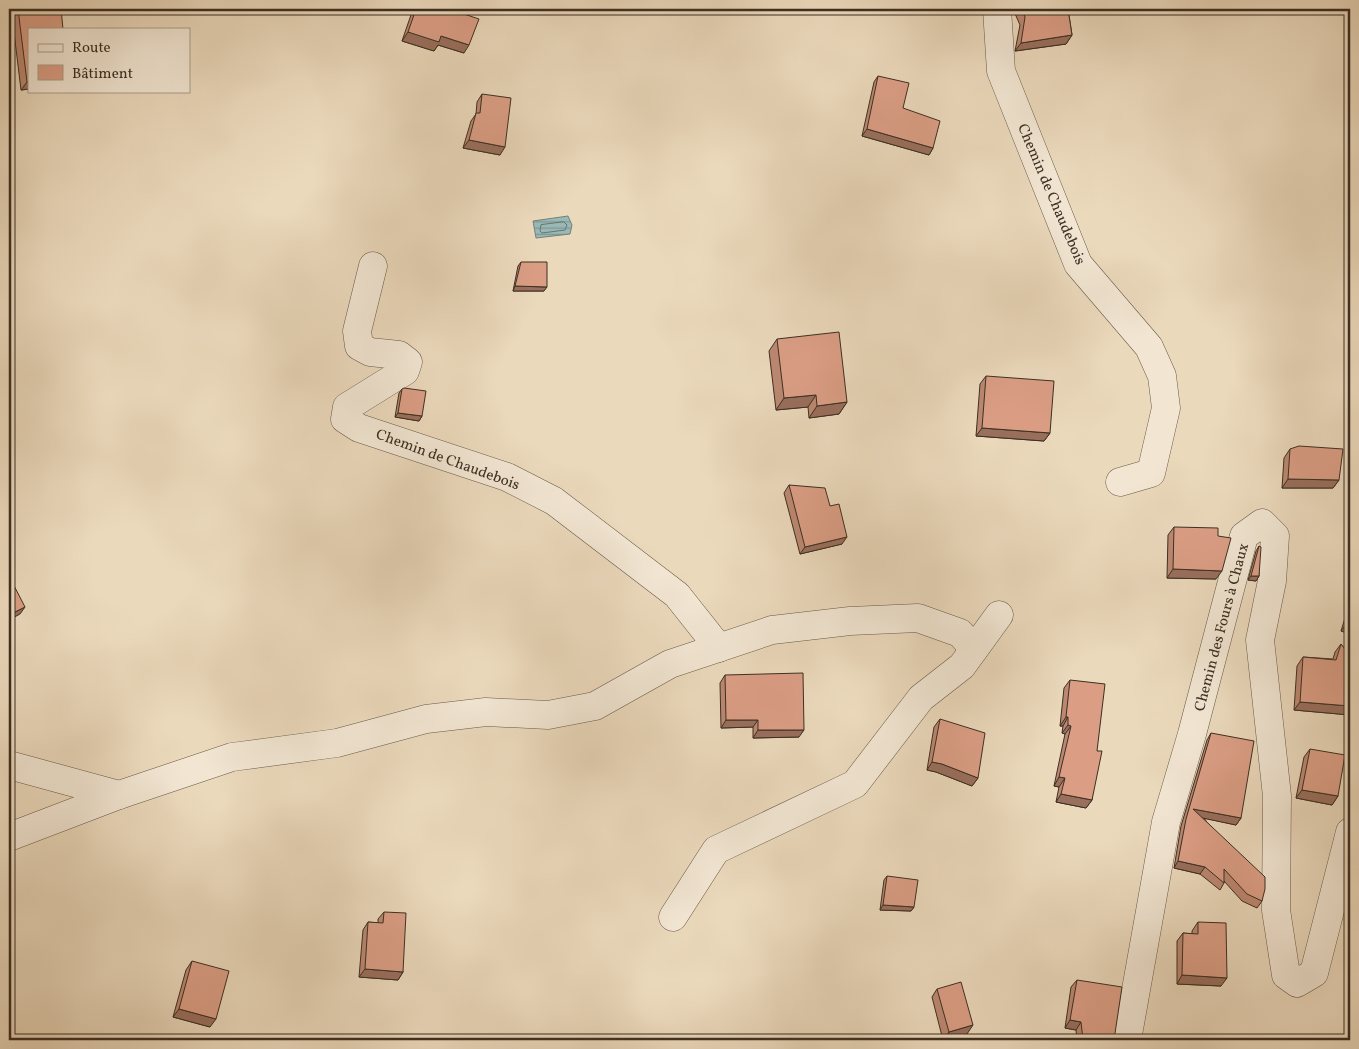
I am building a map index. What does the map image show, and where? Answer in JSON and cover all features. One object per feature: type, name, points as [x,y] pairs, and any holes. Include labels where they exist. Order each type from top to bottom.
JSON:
[{"type":"street","name":"Chemin de Chaudebois","points":[[997,9],[1001,71],[1078,264],[1149,346],[1162,376],[1166,408],[1151,473],[1120,482]]},
{"type":"street","name":"Chemin de Chaudebois","points":[[373,266],[357,331],[358,346],[370,352],[399,355],[408,362],[405,371],[347,406],[345,419],[359,428],[507,477],[554,501],[677,595],[719,648]]},
{"type":"street","name":"Chemin des Fours à Chaux","points":[[1126,1040],[1166,822],[1192,734],[1244,536],[1262,523],[1275,536],[1272,581],[1260,640],[1277,796],[1276,910],[1286,975],[1297,983],[1314,973],[1350,832]]},
{"type":"street","points":[[673,917],[716,850],[855,784],[921,698],[962,666],[999,615]]},
{"type":"street","points":[[9,838],[119,795],[232,757],[337,743],[426,719],[486,712],[548,715],[595,706],[670,664],[772,630],[850,621],[918,618],[960,634],[974,649]]},
{"type":"street","points":[[9,765],[119,795]]},
{"type":"water","points":[[568,216],[572,225],[570,234],[536,238],[533,221]]},
{"type":"building","points":[[18,9],[61,9],[63,28],[28,28],[27,82]]},
{"type":"building","points":[[416,9],[449,9],[479,19],[469,45],[441,36],[439,42],[408,32]]},
{"type":"building","points":[[1022,9],[1068,9],[1072,35],[1021,43],[1025,17]]},
{"type":"building","points":[[878,76],[909,83],[903,108],[940,121],[933,148],[867,129]]},
{"type":"building","points":[[482,94],[511,98],[505,147],[469,140],[476,113],[480,113]]},
{"type":"building","points":[[521,262],[547,262],[547,287],[515,286]]},
{"type":"building","points":[[839,332],[847,402],[817,406],[816,395],[784,398],[777,339]]},
{"type":"building","points":[[986,376],[1054,381],[1050,433],[982,428]]},
{"type":"building","points":[[402,389],[426,391],[422,416],[398,413]]},
{"type":"building","points":[[1299,446],[1343,449],[1339,480],[1288,479],[1290,449]]},
{"type":"building","points":[[789,485],[825,488],[830,506],[839,504],[847,537],[805,547]]},
{"type":"building","points":[[1174,527],[1218,528],[1218,536],[1231,538],[1222,571],[1173,569]]},
{"type":"building","points":[[1259,546],[1261,547],[1259,576],[1251,576]]},
{"type":"building","points":[[9,576],[25,607],[9,615]]},
{"type":"building","points":[[1350,613],[1350,624],[1347,623]]},
{"type":"building","points":[[1341,644],[1350,656],[1350,706],[1300,702],[1303,657],[1336,660]]},
{"type":"building","points":[[803,673],[804,730],[758,730],[758,720],[726,720],[725,675]]},
{"type":"building","points":[[1070,680],[1105,684],[1097,751],[1102,751],[1092,800],[1061,794],[1065,778],[1059,777],[1071,726],[1068,725],[1068,717],[1066,717]]},
{"type":"building","points":[[940,719],[985,733],[978,778],[932,762]]},
{"type":"building","points":[[1211,733],[1254,741],[1241,818],[1193,809],[1265,877],[1262,901],[1247,894],[1224,869],[1224,883],[1205,867],[1178,861],[1186,819]]},
{"type":"building","points":[[1310,749],[1345,755],[1338,796],[1302,790]]},
{"type":"building","points":[[887,876],[918,880],[914,907],[883,905]]},
{"type":"building","points":[[384,912],[406,913],[403,972],[365,969],[368,922],[383,923]]},
{"type":"building","points":[[1198,922],[1226,923],[1227,978],[1182,975],[1183,933],[1198,934]]},
{"type":"building","points":[[192,961],[229,971],[216,1019],[179,1009]]},
{"type":"building","points":[[1077,980],[1122,987],[1114,1040],[1083,1040],[1081,1022],[1070,1020]]},
{"type":"building","points":[[961,982],[973,1025],[949,1032],[937,989]]}]
